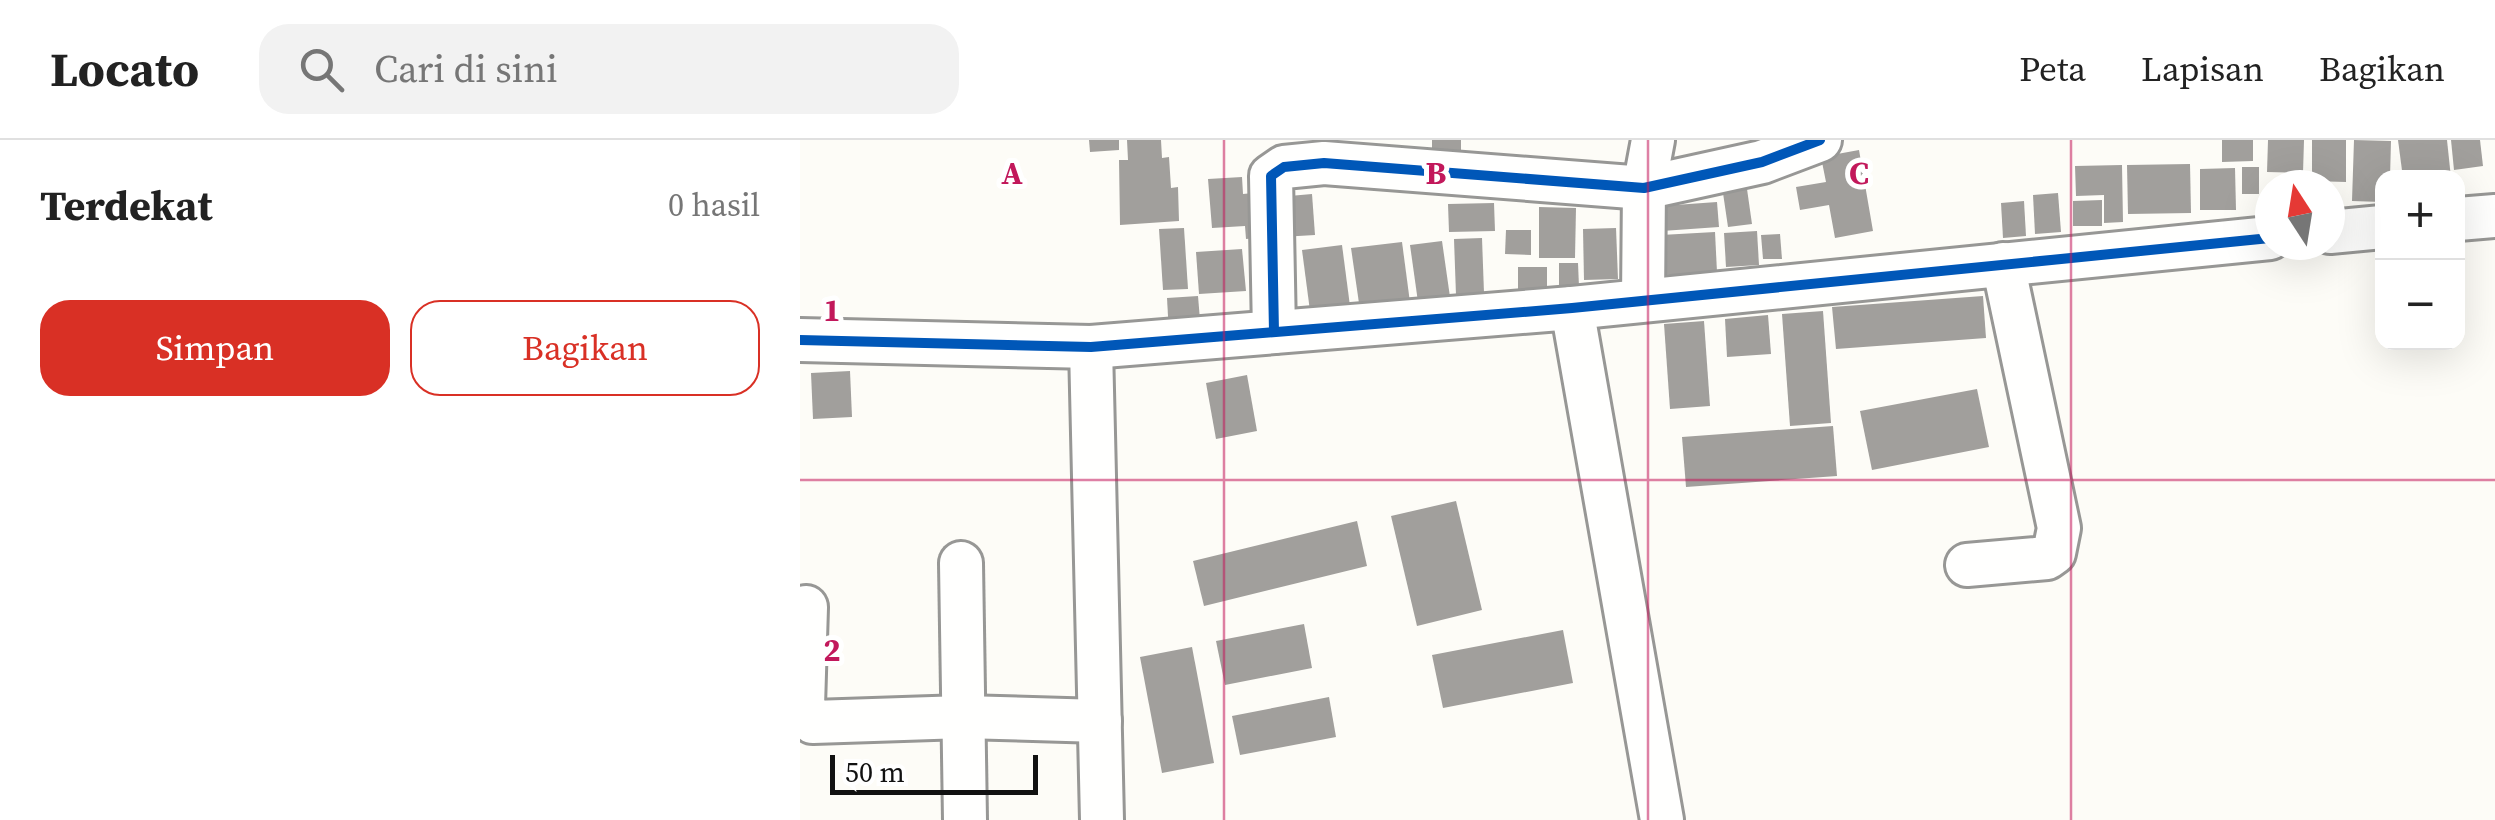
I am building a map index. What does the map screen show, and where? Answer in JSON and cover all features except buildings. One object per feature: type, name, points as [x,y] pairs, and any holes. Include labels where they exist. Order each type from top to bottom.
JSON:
[{"type":"street","points":[[1649,162],[1736,140]]},
{"type":"street","points":[[1274,332],[1271,176],[1284,168],[1324,163],[1762,162],[1820,140]]},
{"type":"street","points":[[1643,300],[1649,162]]},
{"type":"street","points":[[2465,219],[2495,216]]},
{"type":"street","points":[[2345,231],[2375,228]]},
{"type":"street","points":[[800,340],[1091,347],[1572,308],[2255,239]]},
{"type":"street","points":[[1967,566],[2046,558],[2054,552],[2060,528],[2003,264]]},
{"type":"street","points":[[1572,308],[1662,820]]},
{"type":"street","points":[[1091,347],[1102,820]]},
{"type":"street","points":[[962,563],[965,820]]},
{"type":"street","points":[[806,607],[803,706],[808,719],[964,717],[1100,721]]},
{"type":"cycle path","points":[[1274,332],[1271,176],[1284,167],[1324,163],[1644,188],[1762,162],[1820,140]]},
{"type":"cycle path","points":[[800,340],[1091,347],[1572,308],[2255,240]]}]
